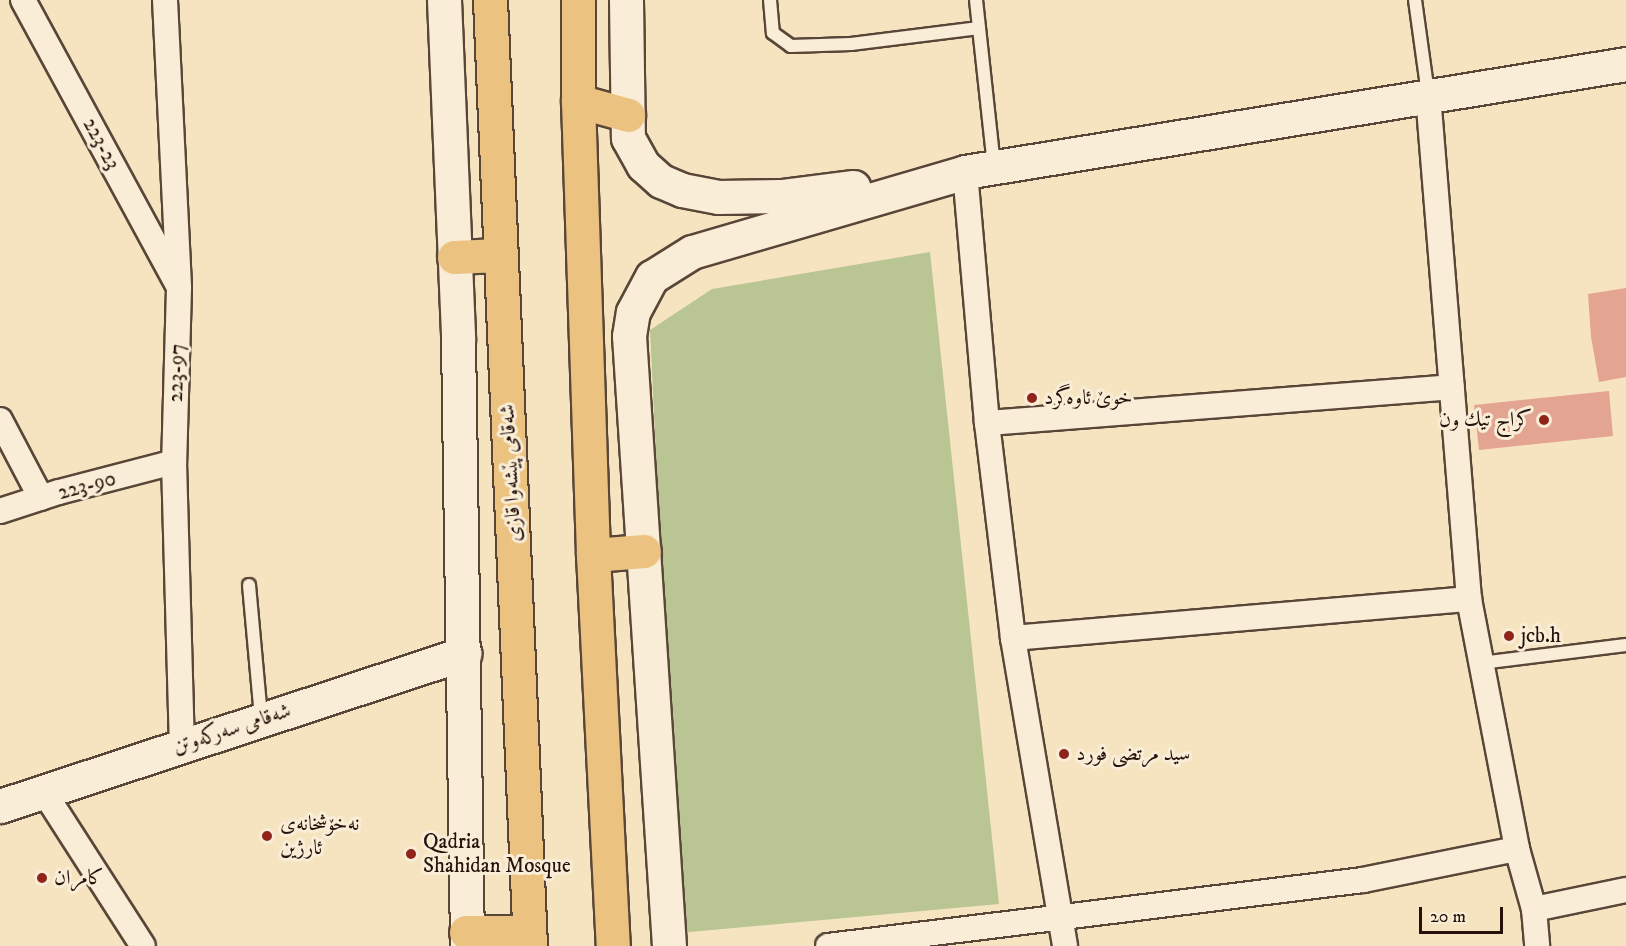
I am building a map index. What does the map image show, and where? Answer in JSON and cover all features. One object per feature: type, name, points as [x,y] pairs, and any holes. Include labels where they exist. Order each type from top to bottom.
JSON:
[{"type":"highway","name":"شەقامی پێشەوا قازی","points":[[490,0],[530,939]]},
{"type":"highway","points":[[578,0],[578,101],[593,555],[613,946]]},
{"type":"highway","points":[[578,101],[628,115]]},
{"type":"highway","points":[[454,257],[500,255]]},
{"type":"highway","points":[[593,555],[644,551]]},
{"type":"highway","points":[[466,939],[530,939]]},
{"type":"street","name":"223-23","points":[[23,0],[179,288]]},
{"type":"street","name":"223-97","points":[[165,0],[179,288],[174,462],[182,746]]},
{"type":"street","points":[[444,0],[454,257],[464,653],[466,939]]},
{"type":"street","points":[[626,0],[628,138],[643,165],[661,181],[704,195],[781,196],[966,173],[1626,64]]},
{"type":"street","points":[[1428,95],[1469,599],[1517,849],[1534,909],[1538,946]]},
{"type":"street","points":[[966,173],[987,423],[1013,638],[1065,946]]},
{"type":"street","points":[[669,946],[629,336],[633,312],[652,277],[692,252],[966,173]]},
{"type":"street","points":[[987,423],[1452,387]]},
{"type":"street","points":[[0,420],[41,498]]},
{"type":"street","name":"223-90","points":[[0,511],[174,462]]},
{"type":"street","points":[[1013,638],[1469,599]]},
{"type":"street","name":"شەقامی سەرکەوتن","points":[[0,806],[464,653]]},
{"type":"street","points":[[44,792],[143,946]]},
{"type":"street","points":[[828,946],[1363,880],[1517,849]]},
{"type":"street","points":[[1534,909],[1626,890]]},
{"type":"lane","points":[[770,0],[773,33],[791,46],[851,44],[979,28]]},
{"type":"lane","points":[[966,173],[979,28],[976,0]]},
{"type":"lane","points":[[1415,0],[1428,95]]},
{"type":"lane","points":[[249,585],[261,720]]},
{"type":"lane","points":[[1481,663],[1626,645]]},
{"type":"green space","points":[[930,252],[999,904],[679,933],[650,330],[712,289]]},
{"type":"building","points":[[1626,288],[1626,377],[1599,382],[1591,337],[1588,294]]},
{"type":"building","name":"كراج تيك ون","points":[[1609,391],[1613,436],[1479,450],[1474,405]]},
{"type":"place","name":"خوێ ئاوەگرد","points":[[1032,398]]},
{"type":"place","name":"كراج تيك ون","points":[[1544,420]]},
{"type":"place","name":"jcb.h","points":[[1509,636]]},
{"type":"place","name":"سيد مرتضى فورد","points":[[1064,754]]},
{"type":"place","name":"نەخۆشخانەی ئارژین","points":[[267,836]]},
{"type":"place","name":"Qadria Shahidan Mosque","points":[[411,854]]},
{"type":"place","name":"كامران","points":[[42,878]]}]
